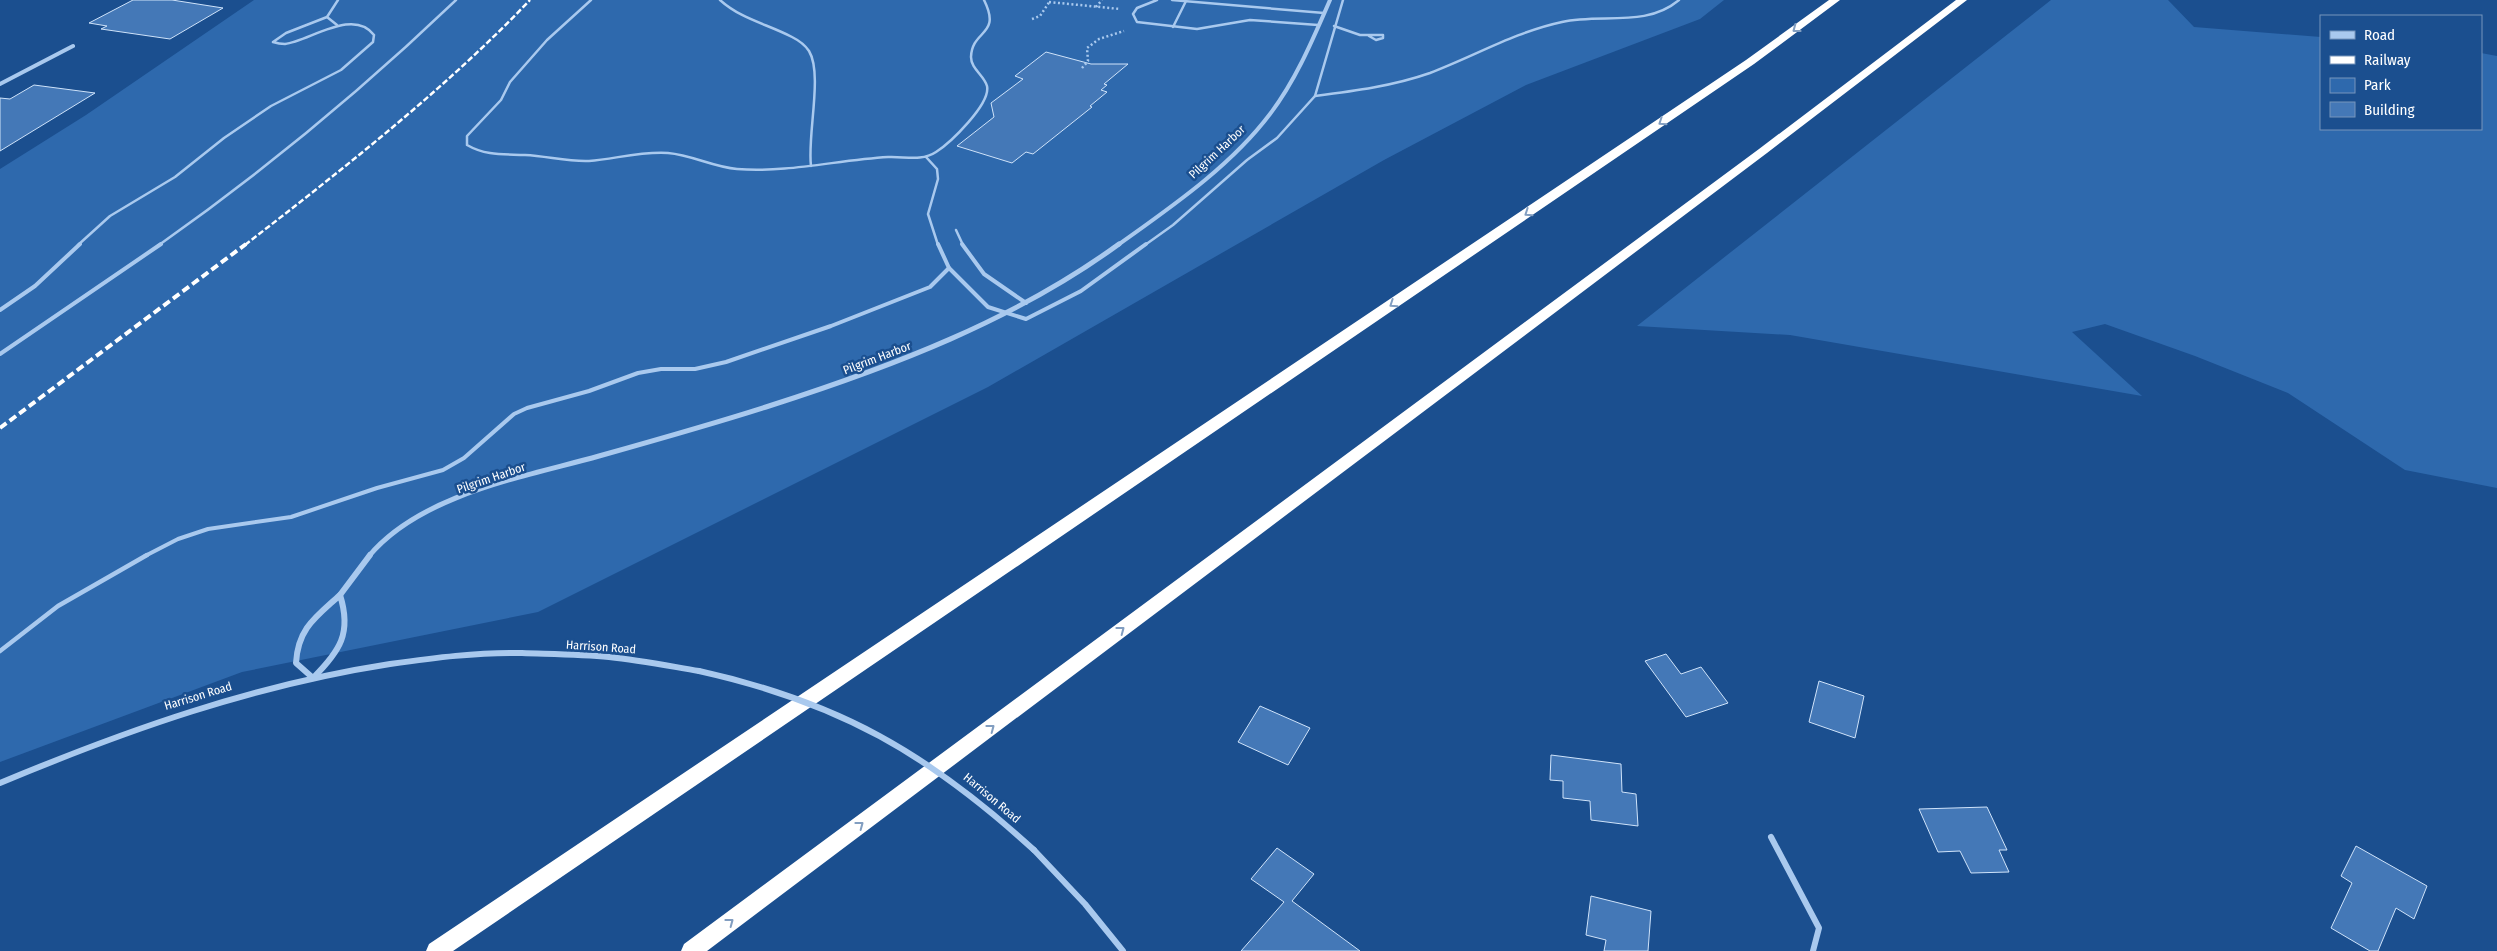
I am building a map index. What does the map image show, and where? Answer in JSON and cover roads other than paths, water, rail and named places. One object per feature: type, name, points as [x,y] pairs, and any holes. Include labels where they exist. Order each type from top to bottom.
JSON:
[{"type":"highway","points":[[436,951],[1741,68],[1835,0]]},
{"type":"highway","points":[[691,951],[1755,158],[1962,0]]},
{"type":"street","name":"Pilgrim Harbor","points":[[313,678],[296,663],[300,641],[314,616],[340,595],[366,560],[391,534],[409,522],[474,492],[754,412],[851,379],[913,355],[1026,303],[1120,244],[1218,168],[1264,120],[1281,98],[1330,0]]},
{"type":"street","points":[[0,84],[73,46]]},
{"type":"street","points":[[313,678],[333,658],[341,644],[347,618],[340,595]]},
{"type":"street","name":"Harrison Road","points":[[0,783],[63,756],[217,701],[313,678],[419,660],[497,654],[611,658],[699,670],[775,690],[874,731],[953,780],[1003,820],[1034,850],[1079,898],[1123,951]]},
{"type":"street","points":[[1771,837],[1820,928],[1813,951]]},
{"type":"lane","points":[[0,310],[35,286],[110,216],[175,177],[224,138],[271,106],[341,70],[358,58],[373,42],[374,35],[366,29],[337,25],[285,44],[273,42],[286,33],[327,17],[338,0]]},
{"type":"lane","points":[[0,354],[139,260],[250,179],[328,115],[456,0]]},
{"type":"lane","points":[[591,0],[547,40],[510,82],[501,100],[467,136],[467,144],[472,148],[490,154],[587,161],[639,154],[668,153],[719,167],[769,170],[888,157],[926,157],[934,153],[968,124],[979,111],[987,93],[987,85],[974,67],[971,57],[975,45],[990,26],[991,14],[984,0]]},
{"type":"lane","points":[[720,0],[744,16],[791,36],[805,44],[813,53],[814,84],[808,142],[811,166]]},
{"type":"lane","points":[[1157,0],[1142,5],[1135,11],[1134,19],[1144,24],[1173,27],[1210,28],[1232,22],[1250,20],[1318,25]]},
{"type":"lane","points":[[1172,0],[1324,13]]},
{"type":"lane","points":[[926,157],[937,169],[938,179],[928,214],[940,252],[949,268],[988,307],[1009,311],[1026,319],[1081,291],[1173,225],[1247,160],[1277,138],[1315,96],[1343,0]]},
{"type":"lane","points":[[1315,96],[1411,79],[1529,28],[1582,17],[1648,16],[1674,7],[1680,0]]},
{"type":"lane","points":[[1173,27],[1186,1]]},
{"type":"lane","points":[[327,17],[337,25]]},
{"type":"lane","points":[[1334,26],[1352,34],[1369,36]]},
{"type":"lane","points":[[956,230],[966,255],[981,274],[1026,303]]},
{"type":"lane","points":[[0,651],[58,606],[110,575],[185,536],[228,526],[292,517],[318,510],[377,488],[443,470],[475,449],[514,414],[527,408],[589,391],[638,373],[660,369],[695,369],[726,362],[831,326],[930,287],[949,268]]},
{"type":"railway","points":[[245,245],[392,128],[463,66],[530,0]]},
{"type":"railway","points":[[0,428],[246,244]]}]
